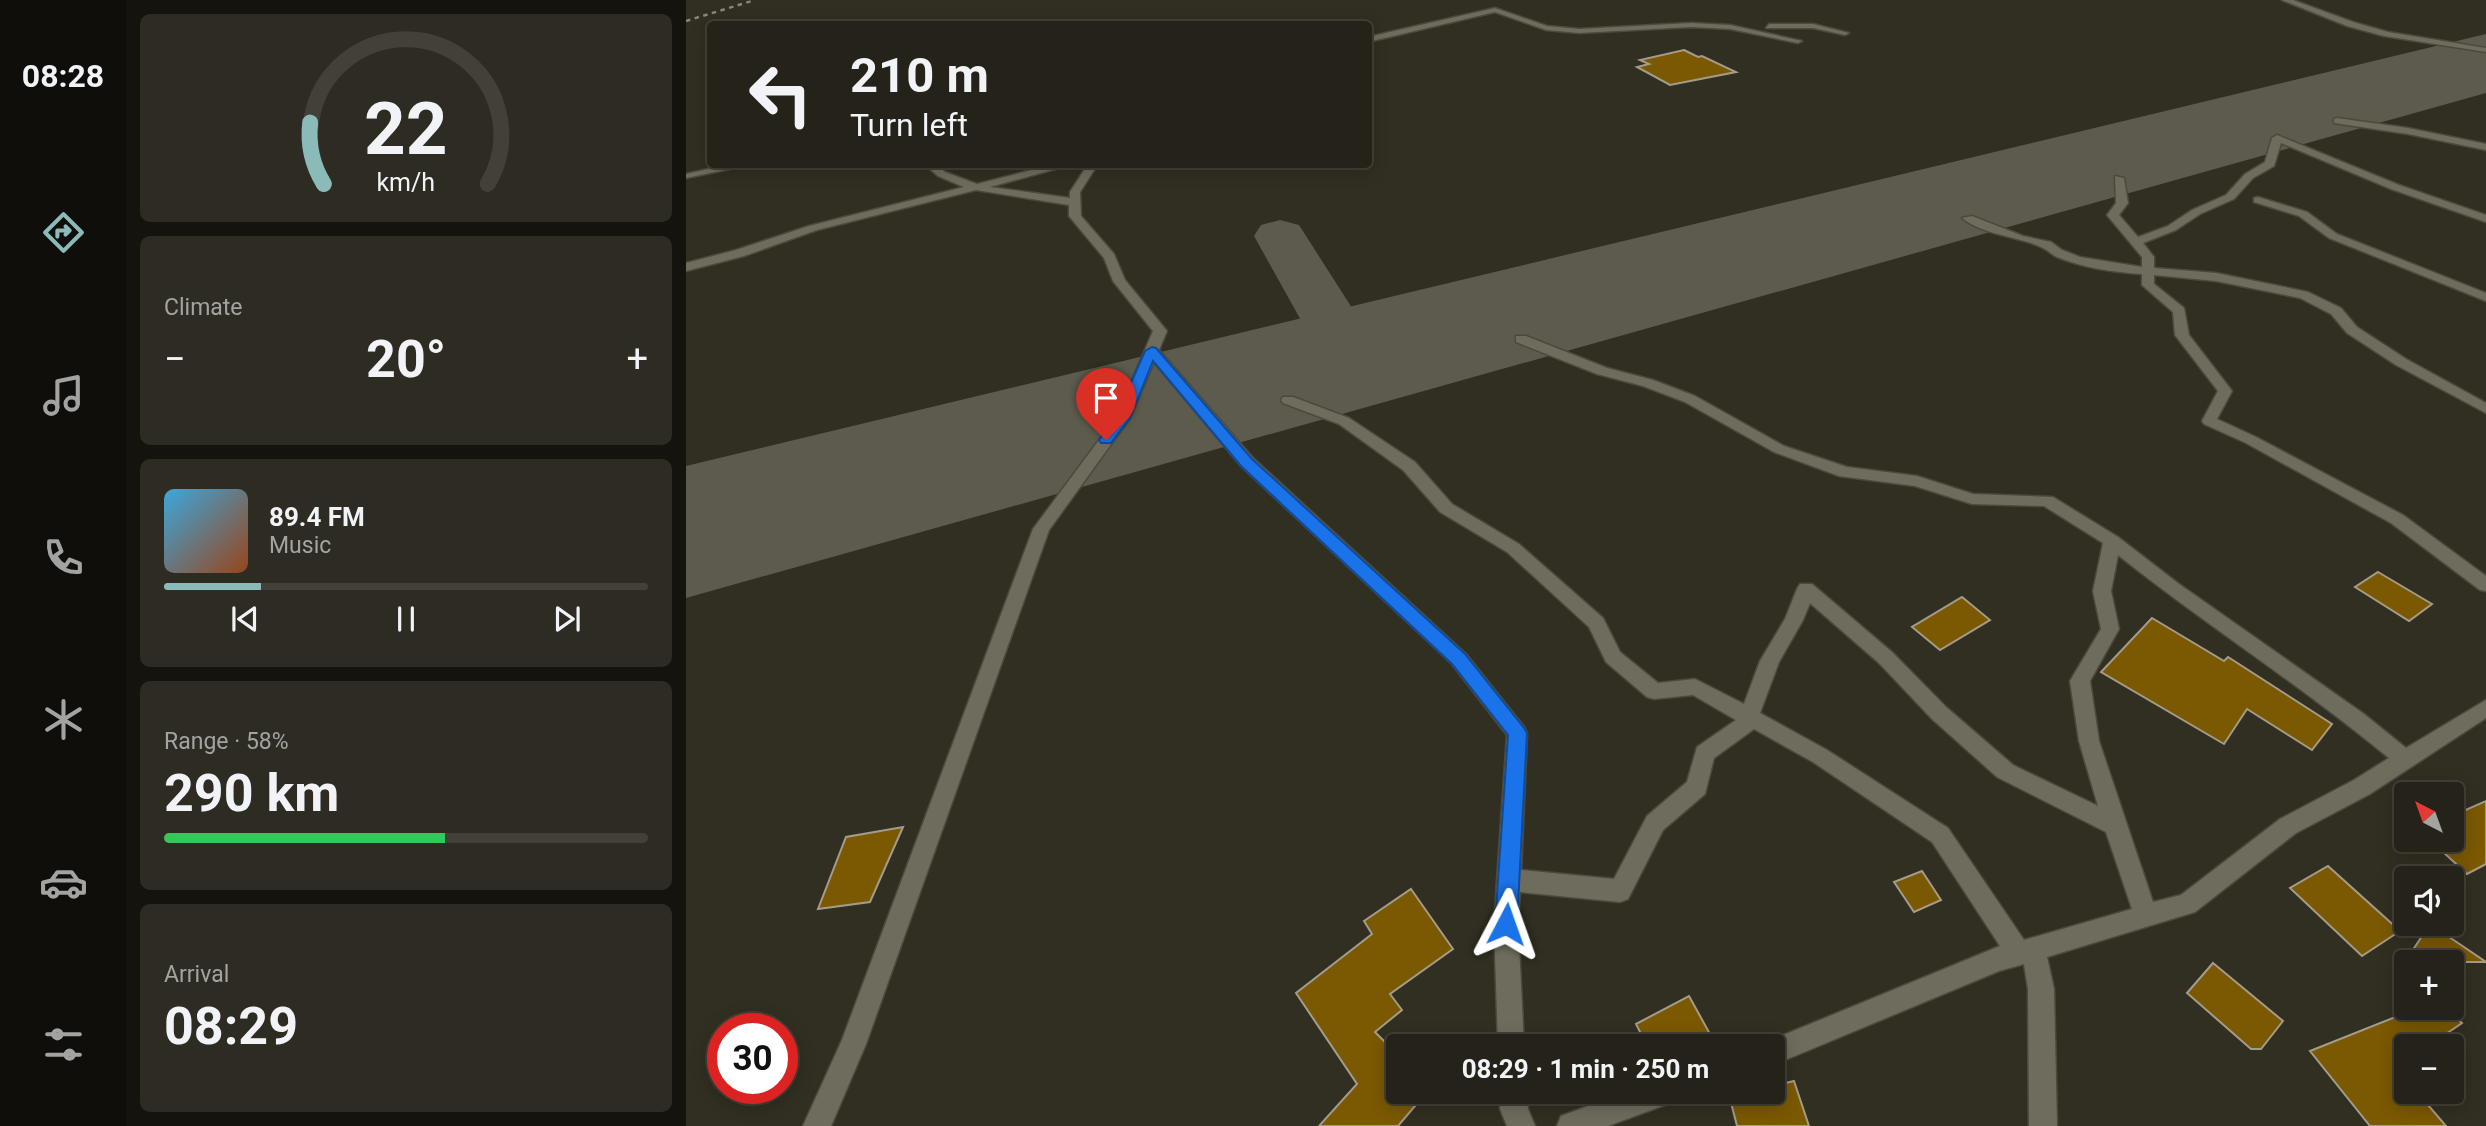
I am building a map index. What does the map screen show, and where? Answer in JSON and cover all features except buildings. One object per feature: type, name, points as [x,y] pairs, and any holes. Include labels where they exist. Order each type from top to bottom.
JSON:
[{"type":"street","points":[[2286,0],[2350,24],[2387,34],[2486,50]]},
{"type":"street","points":[[1372,39],[1496,10],[1546,28],[1579,31],[1691,25],[1813,26],[1845,33]]},
{"type":"street","points":[[1730,27],[1798,41]]},
{"type":"street","points":[[2337,121],[2408,131],[2486,147]]},
{"type":"street","points":[[2135,242],[2172,228],[2196,212],[2230,197],[2249,176],[2270,164],[2277,138],[2395,187],[2486,219]]},
{"type":"street","points":[[689,176],[729,168]]},
{"type":"street","points":[[933,168],[937,173],[978,188],[1075,202]]},
{"type":"street","points":[[686,267],[740,253],[813,228],[1054,168]]},
{"type":"street","points":[[817,1126],[853,1044],[1041,529],[1123,418],[1160,331],[1119,281],[1110,257],[1074,216],[1075,192],[1090,168]]},
{"type":"street","points":[[2119,178],[2122,203],[2113,215],[2148,257],[2148,285],[2179,311],[2182,335],[2225,391],[2209,421],[2251,440],[2397,519],[2486,585]]},
{"type":"street","points":[[2259,200],[2303,214],[2333,236],[2486,297]]},
{"type":"street","points":[[1968,218],[2019,238],[2047,245],[2058,253],[2077,260],[2113,268],[2216,277],[2304,295],[2336,311],[2352,330],[2401,362],[2486,410]]},
{"type":"street","points":[[1521,339],[1602,371],[1648,383],[1690,399],[1779,449],[1845,472],[1917,481],[1972,499],[2047,501],[2112,541],[2173,589],[2357,720],[2405,760]]},
{"type":"street","points":[[1152,351],[1247,462],[1459,659],[1517,733],[1506,924],[1511,1034]]},
{"type":"street","points":[[1288,400],[1343,421],[1409,466],[1446,508],[1513,548],[1596,623],[1613,657],[1654,691],[1695,687],[1820,757],[1940,835],[2026,951],[2041,989],[2042,1126]]},
{"type":"street","points":[[2112,541],[2102,591],[2110,629],[2080,681],[2089,741],[2146,915]]},
{"type":"street","points":[[1509,880],[1620,891],[1655,823],[1697,787],[1704,753],[1749,719],[1770,661],[1794,620],[1806,589],[1886,658],[1939,713],[2005,771],[2116,826]]},
{"type":"street","points":[[1785,1047],[2026,951],[2188,904],[2287,826],[2362,787],[2486,708]]},
{"type":"street","points":[[1514,1104],[1521,1126]]},
{"type":"street","points":[[1571,1126],[1631,1104]]},
{"type":"taxiway","points":[[1280,236],[1353,358]]},
{"type":"runway","points":[[686,532],[2486,63]]},
{"type":"railway","points":[[686,21],[755,0]]},
{"type":"route","points":[[1106,440],[1123,418],[1152,351],[1247,462],[1459,659],[1517,733],[1506,924]]}]
